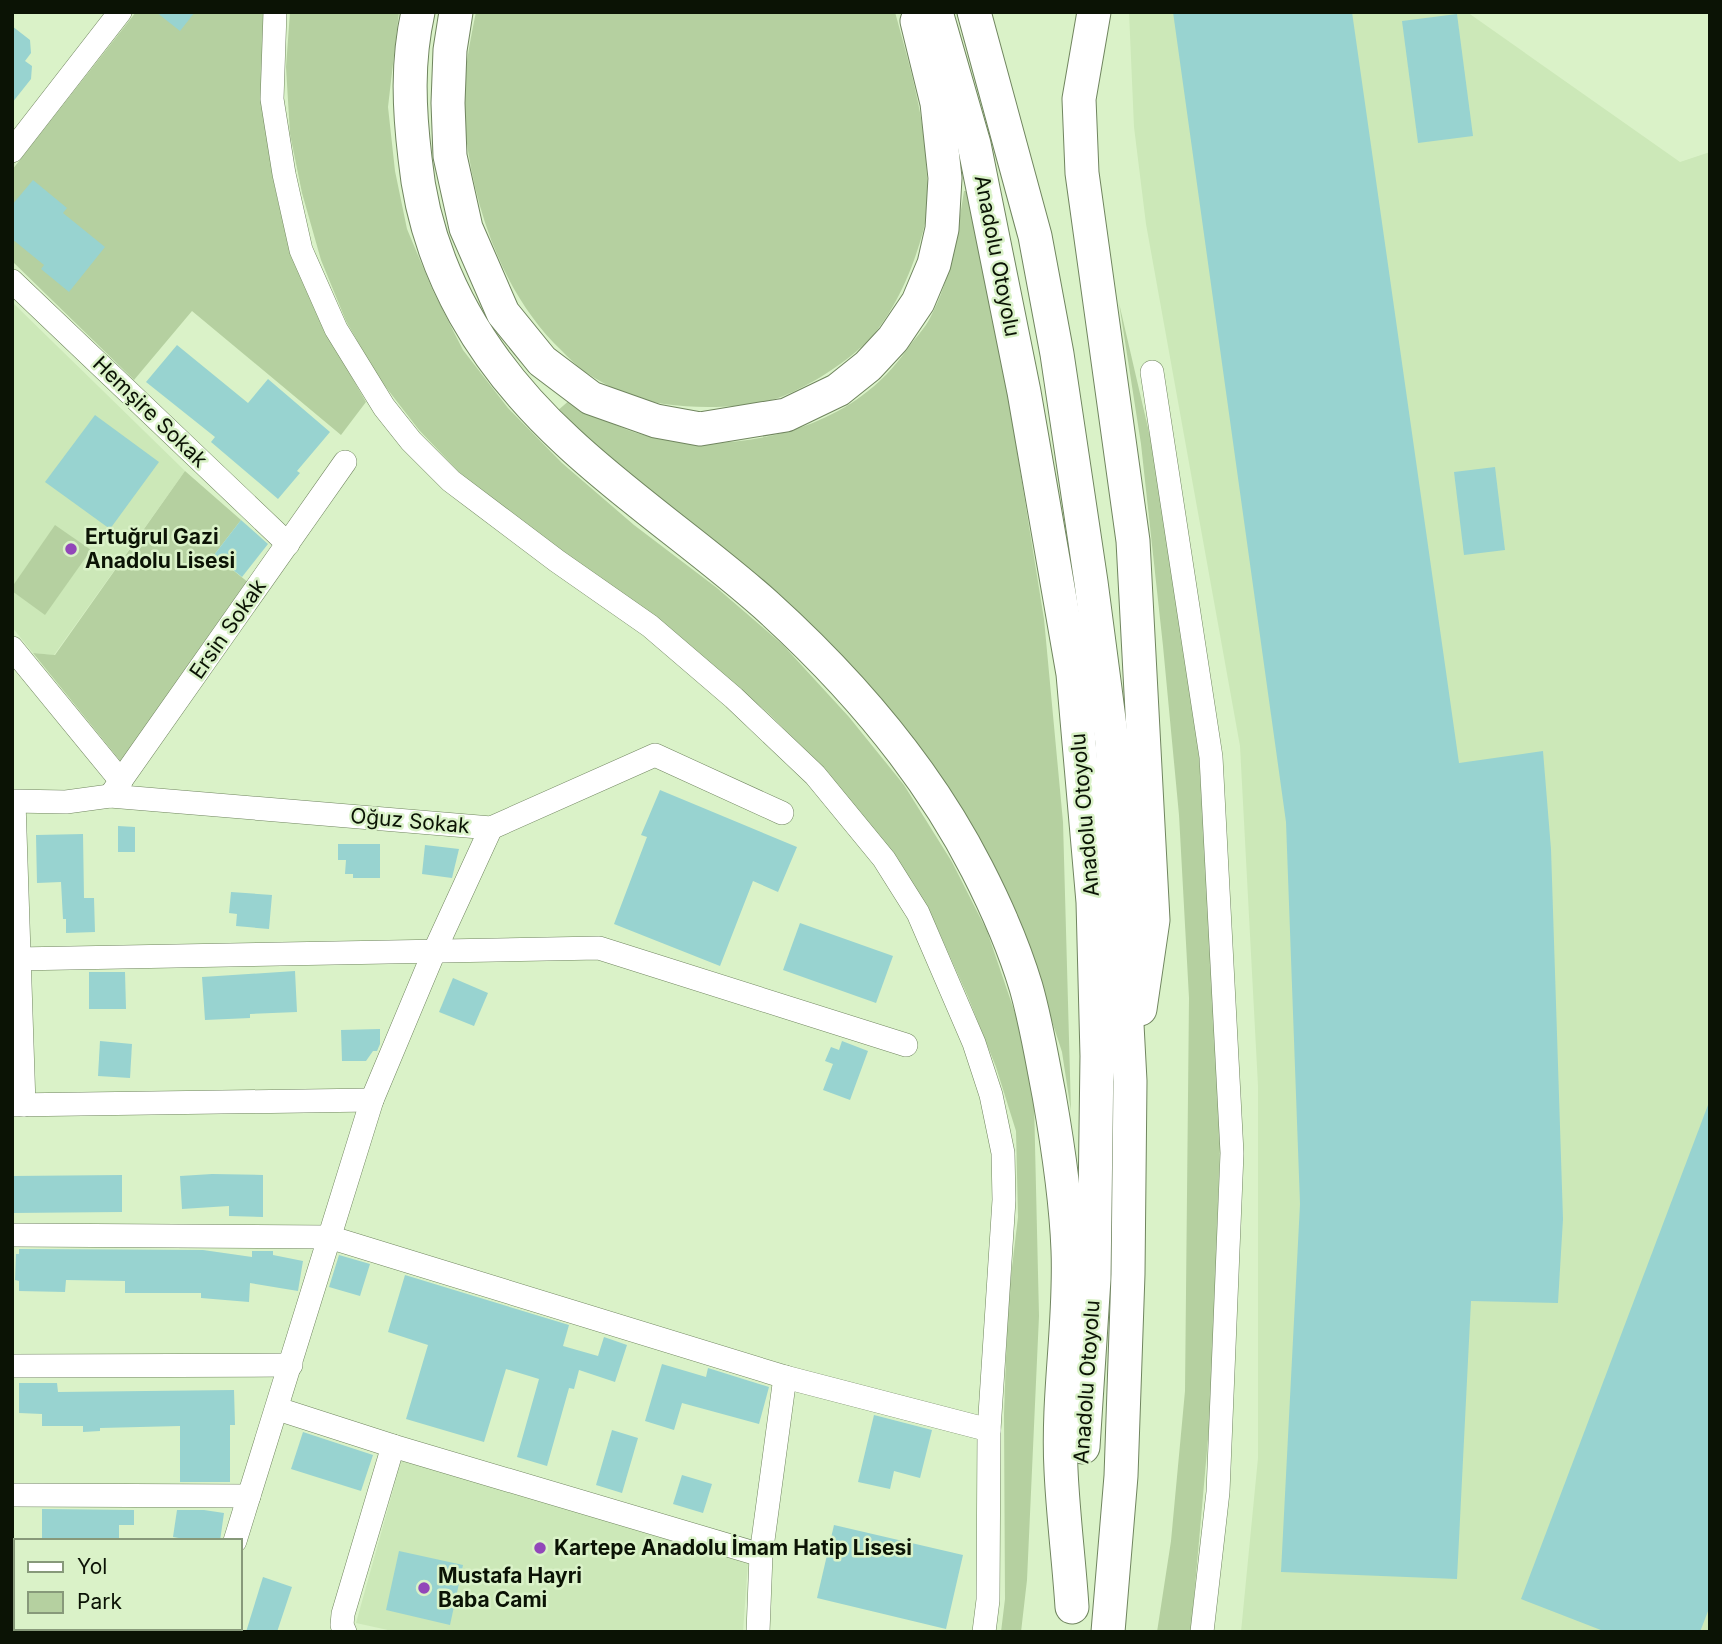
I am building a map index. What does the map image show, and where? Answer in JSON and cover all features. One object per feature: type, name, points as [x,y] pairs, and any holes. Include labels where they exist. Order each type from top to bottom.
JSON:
[{"type":"highway","points":[[418,12],[408,100],[417,184],[440,267],[478,340],[530,404],[568,443],[767,606],[832,669],[927,785],[977,868],[1004,928],[1026,987],[1059,1149],[1068,1251],[1060,1466],[1070,1619]]},
{"type":"highway","points":[[456,12],[450,50],[450,156],[466,228],[503,313],[542,361],[590,398],[656,421],[700,429],[786,415],[838,390],[867,366],[893,338],[918,302],[934,264],[942,229],[945,178],[937,103],[914,12]]},
{"type":"highway","name":"Anadolu Otoyolu","points":[[936,12],[974,144],[1024,392],[1073,674],[1093,902],[1097,1056],[1094,1279],[1070,1619]]},
{"type":"highway","name":"Anadolu Otoyolu","points":[[974,12],[1035,236],[1057,354],[1112,742],[1129,1081],[1128,1274],[1121,1476],[1108,1632]]},
{"type":"highway","points":[[1094,12],[1079,99],[1082,173],[1133,541],[1153,920],[1129,1081]]},
{"type":"street","points":[[12,152],[120,12]]},
{"type":"street","points":[[275,12],[272,99],[284,174],[301,250],[336,329],[384,407],[411,441],[451,481],[557,561],[650,626],[734,698],[815,775],[884,859],[918,913],[974,1043],[991,1095],[1003,1153],[1004,1200],[989,1430],[988,1600],[984,1632]]},
{"type":"street","name":"Hemşire Sokak","points":[[12,281],[288,544]]},
{"type":"street","points":[[1152,372],[1211,757],[1232,1153],[1218,1492],[1202,1632]]},
{"type":"street","name":"Ersin Sokak","points":[[116,788],[345,462]]},
{"type":"street","points":[[12,648],[116,788]]},
{"type":"street","name":"Oğuz Sokak","points":[[13,801],[66,802],[116,788],[491,828],[654,755],[782,813]]},
{"type":"street","points":[[13,801],[18,1105],[372,1100]]},
{"type":"street","points":[[236,1539],[372,1100],[434,952],[491,828]]},
{"type":"street","points":[[17,959],[599,948],[906,1045]]},
{"type":"street","points":[[12,1235],[329,1237],[785,1377],[989,1430]]},
{"type":"street","points":[[12,1366],[291,1365]]},
{"type":"street","points":[[758,1632],[761,1555],[785,1377]]},
{"type":"street","points":[[278,1409],[393,1446],[761,1555]]},
{"type":"street","points":[[345,1632],[342,1625],[343,1614],[393,1446]]},
{"type":"street","points":[[12,1495],[249,1496]]},
{"type":"shaded area","points":[[1129,12],[1467,12],[1680,162],[1710,152],[1710,1632],[1241,1632],[1258,1458],[1258,1086],[1240,746],[1146,224],[1134,127]]},
{"type":"shaded area","name":"Ertuğrul Gazi Anadolu Lisesi","points":[[12,302],[185,471],[54,655],[33,653],[12,627]]},
{"type":"shaded area","name":"Kartepe Anadolu İmam Hatip Lisesi","points":[[402,1458],[748,1561],[743,1632],[397,1632],[356,1623]]},
{"type":"green space","points":[[136,12],[265,12],[266,124],[280,211],[302,277],[366,402],[341,435],[192,311],[134,380],[12,261],[12,170]]},
{"type":"green space","points":[[290,12],[399,12],[388,107],[395,171],[407,229],[433,291],[463,350],[508,408],[562,463],[783,645],[849,717],[904,785],[952,862],[987,931],[1016,1016],[1034,1102],[1039,1316],[1027,1580],[1021,1632],[1001,1632],[1005,1599],[1004,1414],[1008,1301],[1018,1217],[1016,1131],[996,1067],[936,925],[892,853],[826,770],[767,712],[703,659],[521,524],[461,474],[419,430],[378,377],[346,321],[321,260],[302,193],[290,134],[286,67]]},
{"type":"green space","points":[[476,12],[895,12],[924,135],[928,205],[912,265],[884,321],[859,349],[842,363],[788,394],[762,402],[723,407],[661,404],[627,395],[582,370],[540,327],[522,301],[492,243],[482,212],[464,117],[465,77]]},
{"type":"green space","points":[[964,191],[975,191],[1044,619],[1063,822],[1071,1111],[1062,1052],[1026,941],[958,802],[913,740],[641,486],[556,412],[571,399],[607,421],[637,433],[675,441],[703,443],[733,442],[791,430],[845,407],[886,375],[928,322],[948,272]]},
{"type":"green space","points":[[1119,303],[1161,484],[1194,687],[1218,1027],[1220,1148],[1211,1405],[1191,1632],[1157,1632],[1171,1541],[1185,1391],[1189,998],[1179,815],[1163,646],[1141,444]]},
{"type":"green space","points":[[185,471],[241,520],[214,555],[249,583],[122,763],[33,653],[55,655]]},
{"type":"green space","points":[[55,525],[91,550],[45,615],[12,591],[12,587]]},
{"type":"building","points":[[156,12],[195,12],[180,31]]},
{"type":"building","points":[[1173,12],[1352,12],[1459,763],[1543,751],[1551,849],[1563,1219],[1558,1303],[1471,1301],[1457,1579],[1281,1572],[1300,1204],[1286,822]]},
{"type":"building","points":[[1457,14],[1473,136],[1418,143],[1402,21]]},
{"type":"building","points":[[12,26],[30,40],[31,53],[25,61],[32,66],[31,79],[12,103]]},
{"type":"building","points":[[33,180],[67,208],[63,213],[105,247],[69,292],[41,269],[44,265],[12,239],[12,205]]},
{"type":"building","points":[[177,345],[248,403],[268,379],[330,432],[297,471],[300,473],[278,499],[211,442],[215,437],[146,382]]},
{"type":"building","points":[[95,415],[159,462],[110,529],[45,482]]},
{"type":"building","points":[[1495,467],[1505,550],[1464,555],[1454,472]]},
{"type":"building","points":[[241,520],[268,544],[242,577],[214,555]]},
{"type":"building","points":[[660,790],[797,847],[778,892],[753,881],[720,966],[614,924],[647,837],[641,835]]},
{"type":"building","points":[[118,826],[135,827],[135,852],[118,852]]},
{"type":"building","points":[[83,834],[84,898],[94,898],[95,932],[66,933],[61,882],[37,883],[36,835]]},
{"type":"building","points":[[338,844],[380,844],[380,878],[353,878],[353,874],[345,874],[346,860],[338,860]]},
{"type":"building","points":[[425,845],[459,849],[452,878],[422,874]]},
{"type":"building","points":[[231,892],[272,895],[269,929],[236,926],[237,914],[229,913]]},
{"type":"building","points":[[800,923],[893,956],[876,1003],[783,970]]},
{"type":"building","points":[[295,971],[297,1012],[205,1020],[202,977]]},
{"type":"building","points":[[89,972],[125,972],[126,1009],[89,1009]]},
{"type":"building","points":[[453,978],[488,993],[474,1026],[439,1012]]},
{"type":"building","points":[[380,1029],[377,1051],[373,1051],[366,1061],[342,1061],[341,1030]]},
{"type":"building","points":[[100,1041],[132,1044],[130,1078],[98,1076]]},
{"type":"building","points":[[842,1041],[868,1051],[850,1100],[823,1090],[833,1064],[825,1061],[831,1047],[839,1050]]},
{"type":"building","points":[[1708,1105],[1710,1606],[1700,1632],[1606,1632],[1521,1599]]},
{"type":"building","points":[[122,1175],[122,1212],[12,1213],[12,1176]]},
{"type":"building","points":[[263,1175],[263,1217],[229,1216],[229,1206],[182,1209],[180,1176]]},
{"type":"building","points":[[19,1249],[203,1250],[252,1257],[252,1251],[273,1251],[273,1255],[303,1261],[298,1291],[250,1283],[249,1302],[201,1298],[201,1293],[125,1293],[125,1281],[66,1280],[65,1292],[19,1291],[19,1281],[15,1280],[16,1254],[19,1254]]},
{"type":"building","points":[[339,1255],[370,1264],[360,1296],[329,1287]]},
{"type":"building","points":[[405,1275],[569,1325],[563,1346],[598,1356],[604,1337],[627,1345],[615,1382],[579,1370],[574,1389],[569,1388],[547,1466],[517,1457],[539,1379],[506,1369],[484,1442],[406,1419],[428,1345],[388,1332]]},
{"type":"building","points":[[662,1364],[706,1377],[708,1368],[769,1387],[759,1424],[682,1403],[674,1430],[645,1421]]},
{"type":"building","points":[[19,1383],[57,1383],[58,1392],[234,1390],[235,1425],[230,1425],[230,1482],[180,1482],[180,1426],[100,1428],[100,1431],[83,1432],[83,1426],[42,1426],[42,1414],[19,1413]]},
{"type":"building","points":[[874,1415],[932,1430],[920,1478],[894,1471],[890,1489],[858,1482]]},
{"type":"building","points":[[612,1430],[638,1438],[622,1493],[596,1485]]},
{"type":"building","points":[[303,1432],[373,1455],[361,1491],[291,1469]]},
{"type":"building","points":[[682,1475],[712,1484],[703,1513],[673,1504]]},
{"type":"building","points":[[42,1509],[134,1510],[134,1525],[119,1525],[119,1539],[42,1539]]},
{"type":"building","points":[[177,1510],[224,1513],[220,1539],[173,1537]]},
{"type":"building","points":[[834,1525],[963,1555],[946,1629],[817,1598]]},
{"type":"building","name":"Mustafa Hayri Baba Cami","points":[[399,1551],[463,1565],[450,1625],[386,1610]]},
{"type":"building","points":[[263,1577],[292,1587],[277,1632],[246,1632]]},
{"type":"place","name":"Ertuğrul Gazi Anadolu Lisesi","points":[[71,549]]},
{"type":"place","name":"Kartepe Anadolu İmam Hatip Lisesi","points":[[540,1548]]},
{"type":"place","name":"Mustafa Hayri Baba Cami","points":[[424,1588]]}]
